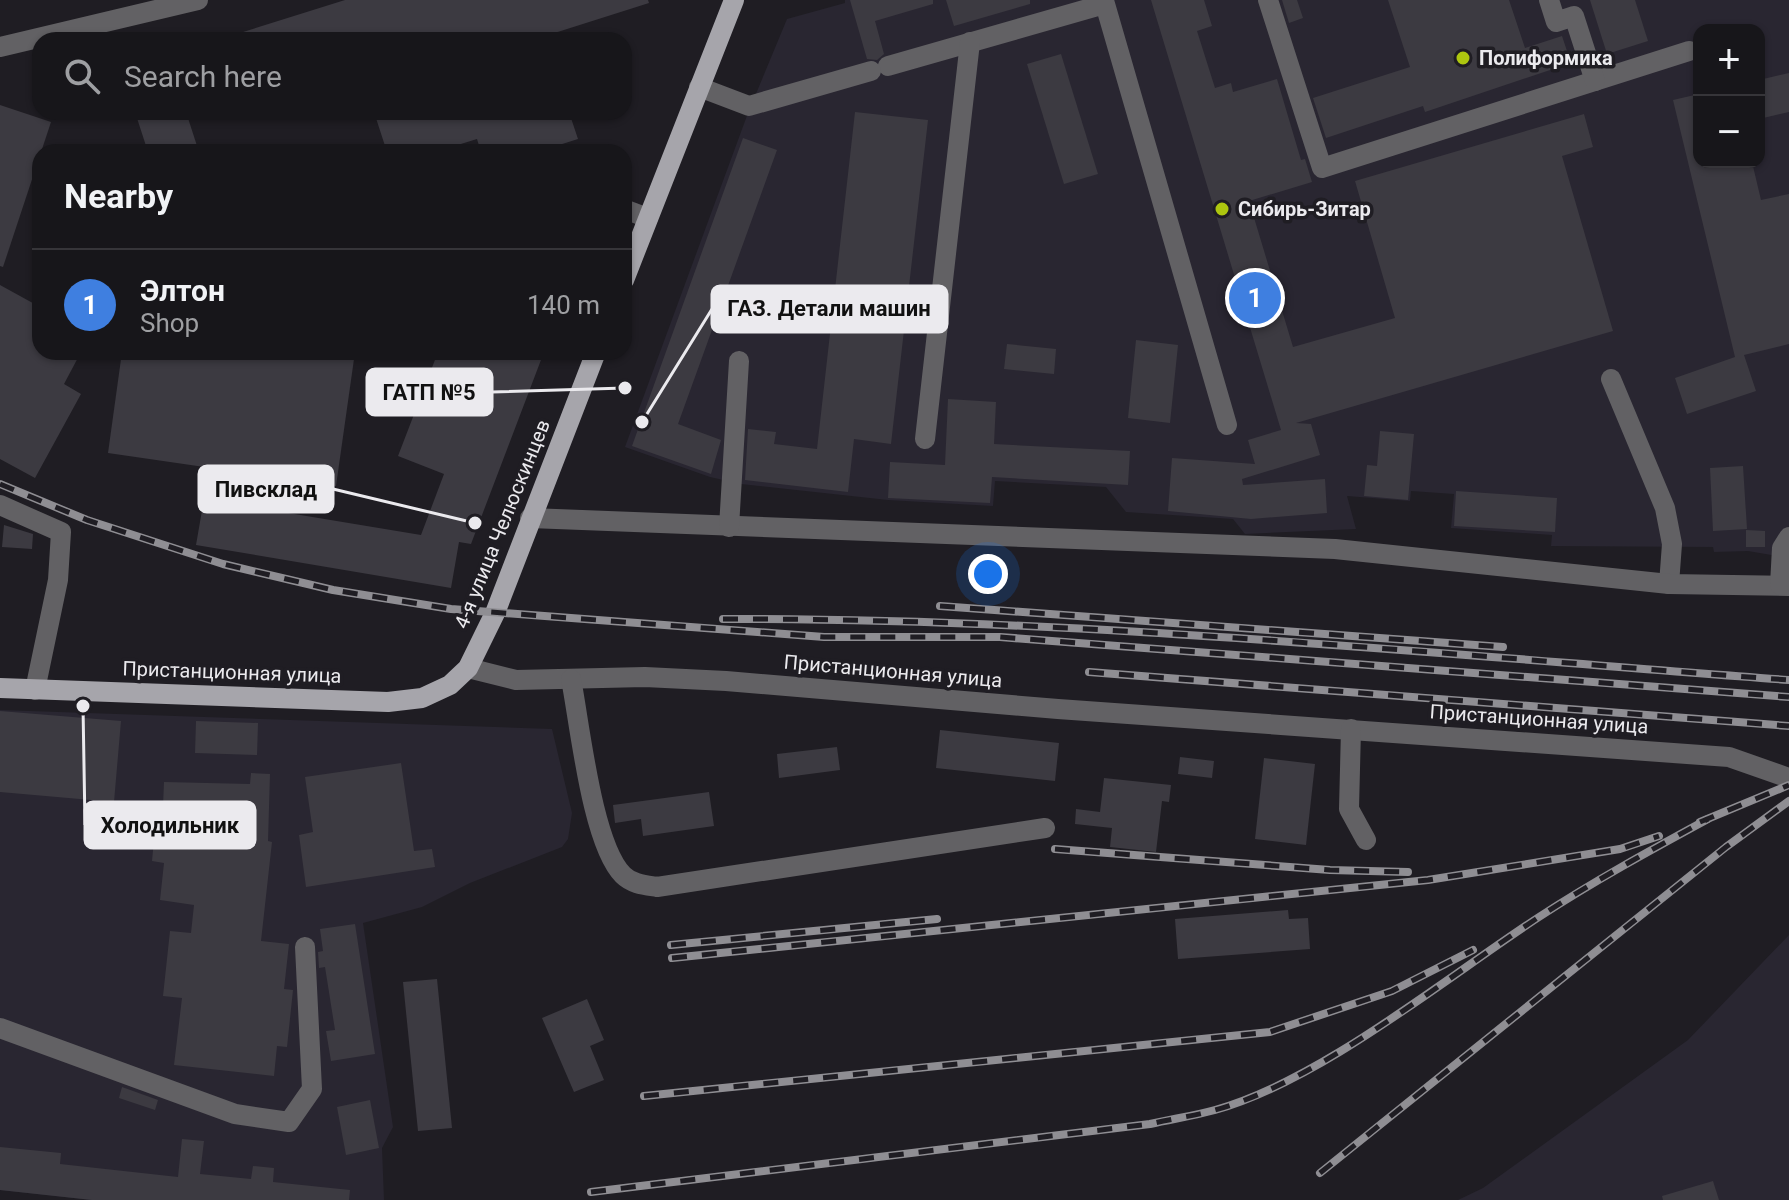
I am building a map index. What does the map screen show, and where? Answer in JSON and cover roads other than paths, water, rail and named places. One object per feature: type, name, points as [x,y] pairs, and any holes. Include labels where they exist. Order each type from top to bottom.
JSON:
[{"type":"main road","points":[[632,259],[734,0]]},
{"type":"main road","name":"4-я улица Челюскинцев","points":[[468,668],[492,620],[593,360]]},
{"type":"main road","name":"Пристанционная улица","points":[[0,688],[388,702],[422,698],[450,685],[468,668]]},
{"type":"street","points":[[63,32],[198,0]]},
{"type":"street","points":[[1268,0],[1322,168],[1689,51]]},
{"type":"street","points":[[1549,0],[1556,22],[1574,16],[1595,81]]},
{"type":"street","points":[[699,87],[749,106],[1105,4],[1227,425]]},
{"type":"street","points":[[0,47],[32,39]]},
{"type":"street","points":[[925,439],[970,42]]},
{"type":"street","points":[[632,212],[648,218]]},
{"type":"street","points":[[729,527],[739,361]]},
{"type":"street","points":[[1611,379],[1665,508],[1672,544],[1669,584]]},
{"type":"street","points":[[0,505],[61,532],[58,580],[35,690]]},
{"type":"street","points":[[530,518],[1335,549],[1669,584],[1784,586],[1782,548],[1789,537]]},
{"type":"street","name":"Пристанционная улица","points":[[468,668],[516,680],[726,681],[1729,757],[1789,778]]},
{"type":"street","points":[[571,679],[599,825],[614,865],[625,878],[638,884],[657,887],[1045,828]]},
{"type":"street","points":[[1351,729],[1349,809],[1366,840]]},
{"type":"street","points":[[0,1028],[235,1114],[289,1122],[312,1089],[305,947]]},
{"type":"railway","points":[[0,484],[87,520],[223,564],[333,590],[451,609],[824,637],[1000,637],[1789,697]]},
{"type":"railway","points":[[940,606],[1503,647]]},
{"type":"railway","points":[[723,619],[990,624],[1123,631],[1789,680]]},
{"type":"railway","points":[[1089,672],[1789,726]]},
{"type":"railway","points":[[1700,822],[1789,785]]},
{"type":"railway","points":[[1320,1173],[1726,847],[1789,801]]},
{"type":"railway","points":[[591,1192],[1150,1124],[1215,1110],[1255,1096],[1339,1052],[1560,904],[1708,819]]},
{"type":"railway","points":[[672,958],[1428,880],[1620,849],[1659,836]]},
{"type":"railway","points":[[1055,849],[1330,870],[1408,872]]},
{"type":"railway","points":[[671,945],[937,919]]},
{"type":"railway","points":[[644,1096],[1270,1032],[1392,991],[1473,950]]},
{"type":"place","name":"Полиформика","points":[[1463,58]]},
{"type":"place","name":"Сибирь-Зитар","points":[[1222,209]]},
{"type":"place","name":"Элтон","points":[[1255,298]]},
{"type":"place","name":"ГАТП №5","points":[[625,388]]},
{"type":"place","name":"ГАЗ. Детали машин","points":[[642,422]]},
{"type":"place","name":"Пивсклад","points":[[475,523]]},
{"type":"place","name":"Холодильник","points":[[83,706]]}]
